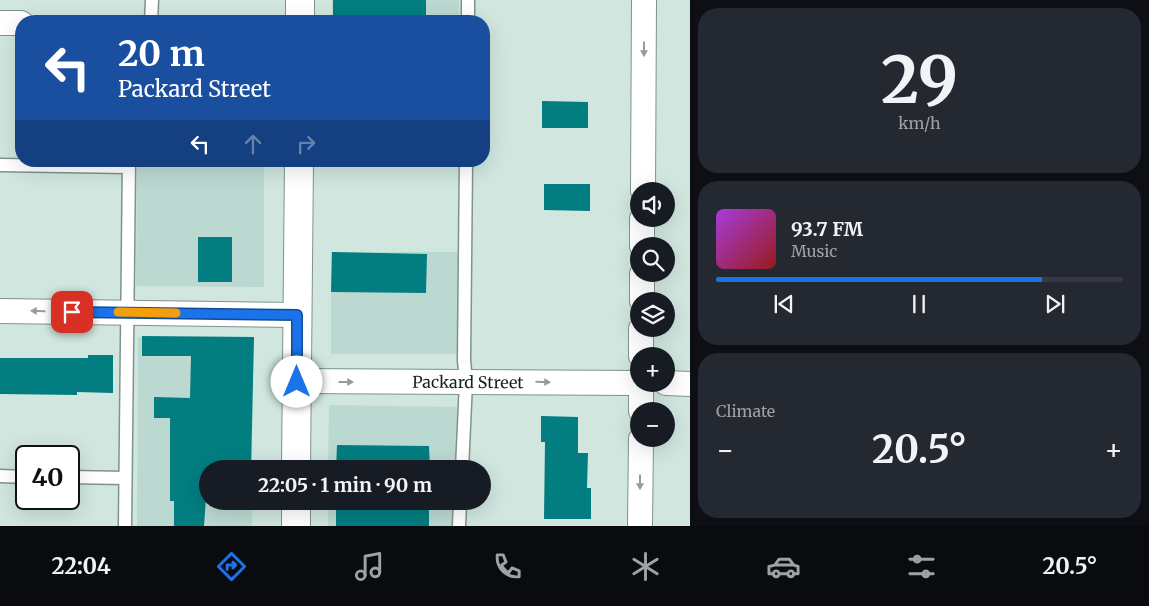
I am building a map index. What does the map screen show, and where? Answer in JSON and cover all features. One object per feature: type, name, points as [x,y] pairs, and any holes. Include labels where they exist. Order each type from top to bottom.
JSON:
[{"type":"street","points":[[300,0],[300,15]]},
{"type":"street","points":[[642,182],[644,0]]},
{"type":"street","points":[[0,23],[15,23]]},
{"type":"street","points":[[296,460],[298,167]]},
{"type":"street","points":[[0,311],[297,315]]},
{"type":"street","name":"Packard Street","points":[[297,382],[630,384]]},
{"type":"street","points":[[675,383],[690,384]]},
{"type":"street","points":[[640,526],[641,447]]},
{"type":"street","points":[[296,510],[296,526]]},
{"type":"lane","points":[[151,15],[152,0]]},
{"type":"lane","points":[[468,0],[468,15]]},
{"type":"lane","points":[[0,165],[15,165]]},
{"type":"lane","points":[[125,526],[129,167]]},
{"type":"lane","points":[[462,460],[466,382],[464,360],[466,167]]},
{"type":"lane","points":[[0,476],[15,477]]},
{"type":"lane","points":[[80,477],[125,478]]},
{"type":"lane","points":[[459,526],[460,510]]},
{"type":"shaded area","points":[[332,0],[459,0],[459,15],[332,15]]},
{"type":"shaded area","points":[[137,167],[264,167],[264,287],[136,286]]},
{"type":"shaded area","points":[[331,252],[458,252],[458,354],[331,354]]},
{"type":"shaded area","points":[[138,337],[253,338],[252,460],[199,460],[199,510],[252,510],[252,526],[137,526]]},
{"type":"shaded area","points":[[329,405],[459,407],[456,460],[328,460]]},
{"type":"shaded area","points":[[328,510],[453,510],[452,526],[328,526]]},
{"type":"building","points":[[333,0],[426,0],[426,15],[333,15]]},
{"type":"building","points":[[542,101],[588,102],[588,128],[542,128]]},
{"type":"building","points":[[544,184],[590,184],[590,211],[544,210]]},
{"type":"building","points":[[198,237],[232,237],[232,282],[198,282]]},
{"type":"building","points":[[332,252],[427,254],[426,293],[331,292]]},
{"type":"building","points":[[142,336],[254,337],[251,460],[199,460],[199,510],[205,510],[204,526],[174,526],[174,501],[170,501],[170,418],[154,418],[154,397],[190,398],[191,356],[142,356]]},
{"type":"building","points":[[88,355],[113,355],[113,393],[77,392],[77,395],[0,394],[0,358],[88,358]]},
{"type":"building","points":[[541,416],[578,417],[578,453],[588,453],[587,488],[591,488],[591,519],[544,519],[545,442],[541,442]]},
{"type":"building","points":[[337,445],[429,446],[430,460],[336,460]]},
{"type":"building","points":[[336,510],[429,510],[429,526],[336,526]]},
{"type":"slow traffic","points":[[118,312],[176,313]]},
{"type":"route","points":[[72,312],[297,315],[297,382]]}]
